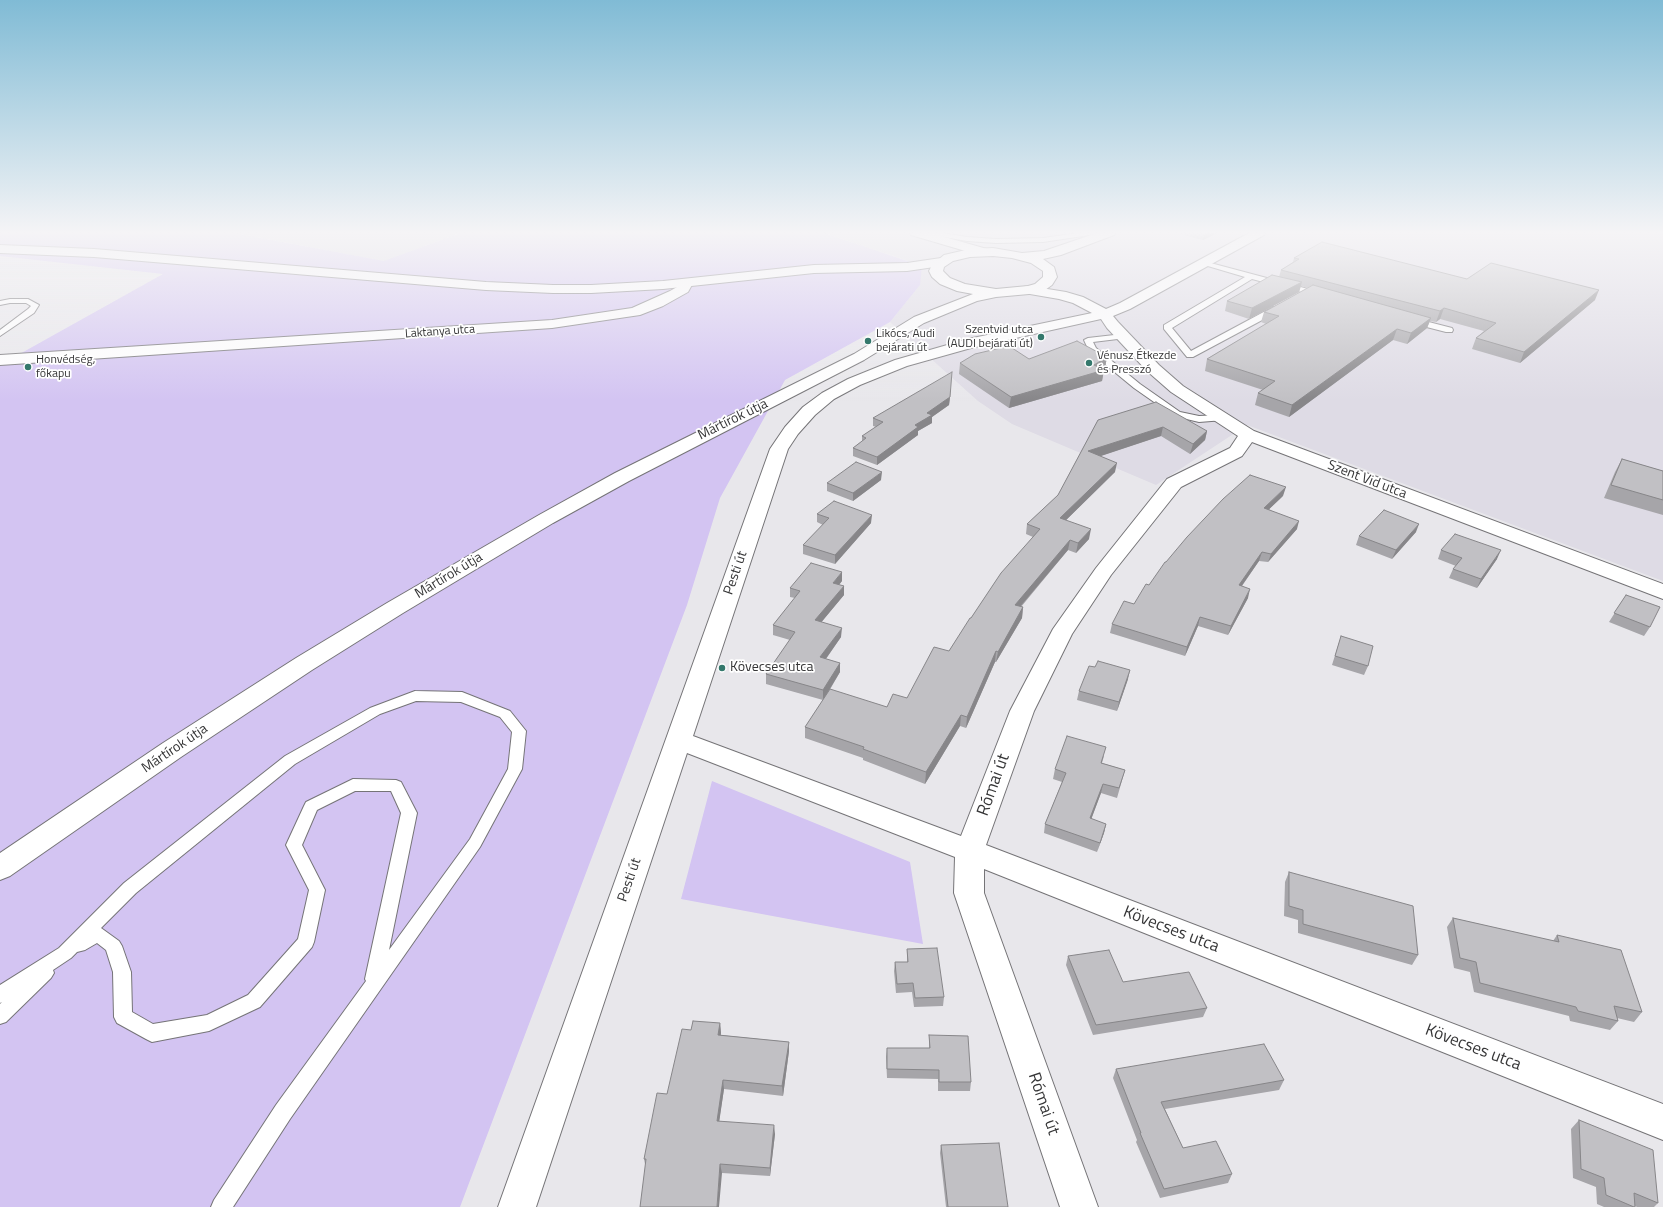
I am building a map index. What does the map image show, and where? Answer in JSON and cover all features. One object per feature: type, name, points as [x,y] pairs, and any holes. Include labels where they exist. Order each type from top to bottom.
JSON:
[{"type":"street","points":[[540,288],[602,288]]},
{"type":"street","name":"Laktanya utca","points":[[0,360],[552,324],[635,312],[658,303],[683,288]]},
{"type":"street","name":"Mártírok útja","points":[[0,868],[172,750],[304,664],[395,608],[546,519],[622,477],[859,357],[919,320],[930,311],[941,297],[941,288]]},
{"type":"street","name":"Mártírok útja","points":[[965,288],[972,291],[996,293],[1035,288]]},
{"type":"street","points":[[1065,288],[1078,300]]},
{"type":"street","name":"Pesti út","points":[[517,1207],[779,449],[791,431],[809,411],[828,396],[854,382],[902,363],[968,344],[1070,323],[1105,314],[1125,306],[1157,288]]},
{"type":"street","points":[[1029,290],[1061,295],[1078,300],[1105,314]]},
{"type":"street","name":"Mártírok útja","points":[[919,320],[963,302],[996,293]]},
{"type":"street","name":"Szent Vid utca","points":[[1105,314],[1112,324],[1152,368],[1177,389],[1248,435],[1663,592]]},
{"type":"street","name":"Római út","points":[[1079,1207],[969,893],[970,851],[1022,711],[1060,634],[1103,572],[1174,484],[1236,452],[1248,435]]},
{"type":"street","name":"Kövecses utca","points":[[678,740],[970,851],[1663,1122]]},
{"type":"lane","points":[[1231,288],[1167,327],[1190,355],[1281,307]]},
{"type":"lane","points":[[1297,288],[1331,298]]},
{"type":"lane","points":[[1295,299],[1310,292]]},
{"type":"lane","points":[[0,303],[10,301],[28,301],[35,305],[31,311],[0,334]]},
{"type":"lane","points":[[1405,318],[1449,330]]},
{"type":"lane","points":[[1123,336],[1088,340],[1092,349],[1137,386],[1177,414],[1199,420],[1221,418]]},
{"type":"lane","points":[[0,1016],[130,888],[290,760],[374,711],[414,696],[462,697],[505,714],[519,731],[515,769],[475,843],[283,1112],[221,1207]]},
{"type":"lane","points":[[0,995],[65,953],[98,934],[114,946],[122,972],[123,1017],[152,1033],[209,1023],[254,1001],[306,942],[317,890],[294,845],[311,806],[353,785],[396,786],[409,813],[373,984]]},
{"type":"shaded area","points":[[137,288],[917,288],[890,322],[785,380],[720,498],[687,605],[460,1207],[0,1207],[0,365]]},
{"type":"shaded area","points":[[917,288],[1663,288],[1663,581],[1247,425],[1156,485],[1012,424],[978,401],[890,322]]},
{"type":"shaded area","points":[[712,781],[910,862],[923,944],[681,899]]},
{"type":"building","points":[[1249,288],[1290,288],[1252,308],[1227,301]]},
{"type":"building","points":[[1307,288],[1325,288],[1431,318],[1411,333],[1397,329],[1292,405],[1258,393],[1275,381],[1207,359],[1279,316],[1264,312]]},
{"type":"building","points":[[1352,288],[1592,288],[1599,290],[1524,352],[1476,338],[1496,323],[1444,308],[1440,311]]},
{"type":"building","points":[[1077,341],[1107,357],[1094,365],[1104,370],[1011,397],[960,363],[975,354],[1009,346],[1029,359]]},
{"type":"building","points":[[952,372],[950,397],[927,413],[932,415],[915,425],[918,427],[877,457],[853,448],[866,438],[862,436],[883,422],[873,418]]},
{"type":"building","points":[[1156,402],[1207,431],[1193,444],[1163,427],[1088,451],[1117,463],[1060,518],[1091,529],[1078,543],[1070,540],[1015,605],[1023,607],[998,652],[996,651],[967,717],[961,715],[926,772],[863,749],[864,747],[805,727],[830,689],[887,707],[893,694],[907,698],[934,647],[949,651],[1001,573],[1040,529],[1027,524],[1058,495],[1098,420]]},
{"type":"building","points":[[1622,459],[1663,471],[1663,500],[1611,485]]},
{"type":"building","points":[[856,462],[882,472],[853,493],[827,483]]},
{"type":"building","points":[[1250,475],[1286,487],[1264,508],[1299,521],[1271,554],[1262,552],[1239,585],[1250,589],[1231,626],[1200,617],[1187,647],[1112,624],[1124,601],[1134,604],[1146,584],[1149,585],[1165,562],[1187,537],[1223,499]]},
{"type":"building","points":[[834,501],[872,515],[835,555],[803,545],[829,518],[817,514]]},
{"type":"building","points":[[1384,510],[1419,524],[1396,550],[1359,536]]},
{"type":"building","points":[[1455,534],[1501,550],[1481,579],[1453,569],[1462,558],[1441,550]]},
{"type":"building","points":[[811,563],[842,572],[833,583],[844,586],[815,620],[842,628],[820,657],[840,663],[823,690],[766,674],[795,632],[773,625],[800,591],[790,588]]},
{"type":"building","points":[[1626,595],[1660,607],[1650,627],[1614,613]]},
{"type":"building","points":[[1341,636],[1373,646],[1368,666],[1335,656]]},
{"type":"building","points":[[1098,661],[1130,670],[1119,702],[1079,691],[1089,666],[1095,667]]},
{"type":"building","points":[[1067,736],[1106,747],[1101,763],[1125,770],[1119,788],[1103,784],[1090,818],[1106,824],[1100,843],[1045,824],[1066,773],[1055,769]]},
{"type":"building","points":[[1289,872],[1413,906],[1418,955],[1303,924],[1303,910],[1289,906]]},
{"type":"building","points":[[1453,918],[1559,942],[1557,935],[1621,950],[1642,1012],[1614,1006],[1618,1021],[1578,1011],[1576,1007],[1480,983],[1476,962],[1460,958]]},
{"type":"building","points":[[937,948],[944,997],[915,998],[913,983],[897,984],[895,962],[908,962],[907,949]]},
{"type":"building","points":[[1109,950],[1123,982],[1189,972],[1207,1008],[1096,1025],[1068,956]]},
{"type":"building","points":[[693,1021],[720,1023],[718,1035],[789,1042],[782,1086],[723,1080],[717,1121],[774,1125],[770,1168],[720,1164],[717,1207],[640,1207],[646,1159],[644,1159],[657,1093],[667,1094],[682,1029],[691,1030]]},
{"type":"building","points":[[929,1035],[968,1036],[971,1082],[939,1082],[939,1070],[887,1069],[887,1048],[930,1048]]},
{"type":"building","points":[[1264,1044],[1284,1080],[1161,1102],[1183,1148],[1216,1141],[1232,1174],[1164,1189],[1140,1133],[1116,1069]]},
{"type":"building","points":[[1579,1120],[1653,1150],[1658,1203],[1634,1193],[1634,1207],[1606,1195],[1604,1178],[1581,1169]]},
{"type":"building","points":[[999,1143],[1008,1207],[948,1207],[941,1145]]},
{"type":"place","name":"Szentvid utca (AUDI bejárati út)","points":[[1041,337]]},
{"type":"place","name":"Likócs, Audi bejárati út","points":[[868,341]]},
{"type":"place","name":"Vénusz Étkezde és Presszó","points":[[1089,363]]},
{"type":"place","name":"Honvédség, főkapu","points":[[28,367]]},
{"type":"place","name":"Kövecses utca","points":[[722,668]]}]
